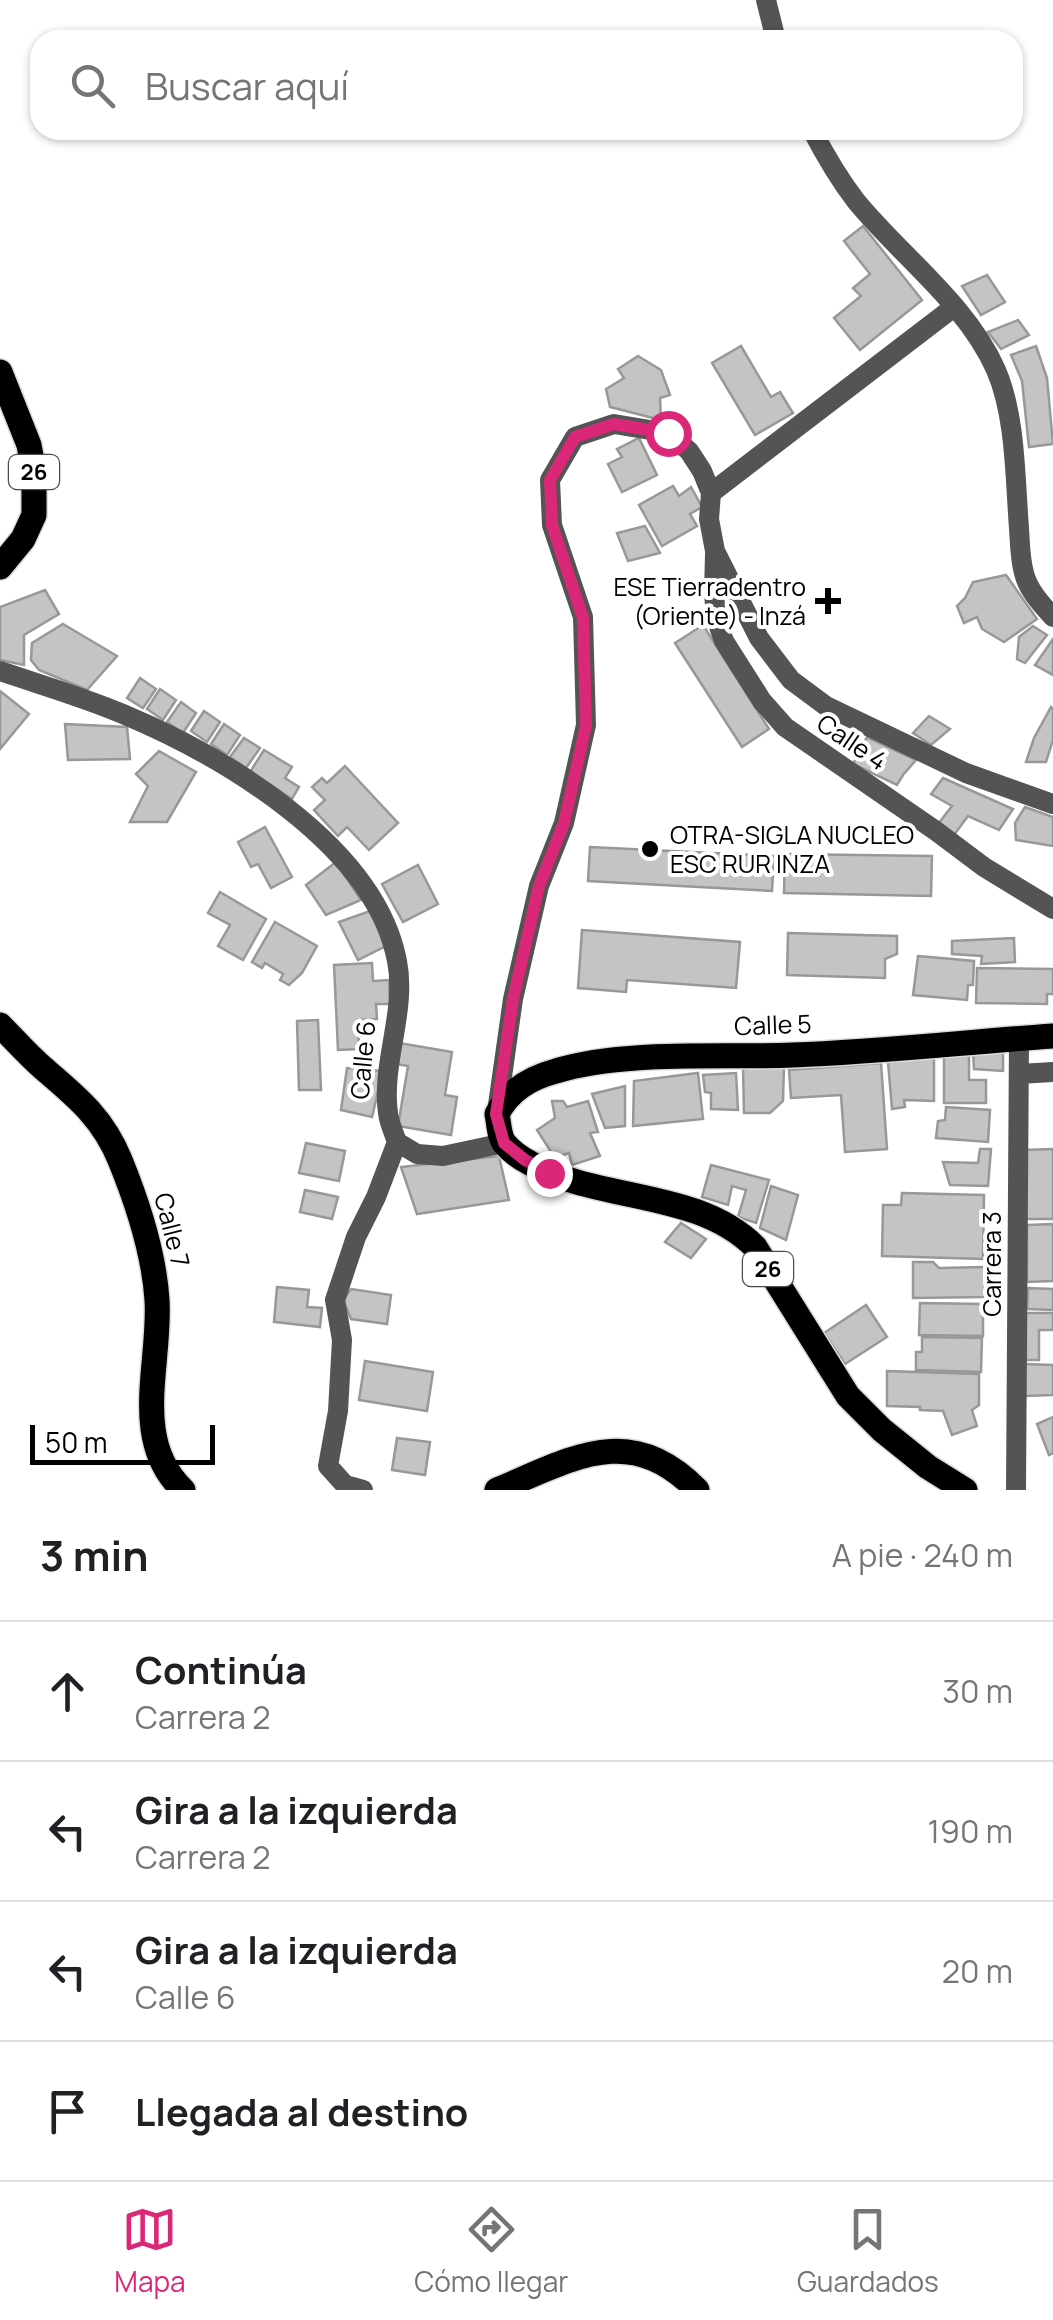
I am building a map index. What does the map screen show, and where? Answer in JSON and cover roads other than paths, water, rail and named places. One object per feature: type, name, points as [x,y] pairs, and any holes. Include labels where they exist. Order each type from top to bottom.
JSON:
[{"type":"main road","name":"26","points":[[0,372],[28,445],[34,472],[34,515],[23,539],[0,567]]},
{"type":"main road","name":"Calle 7","points":[[0,1025],[90,1110],[105,1129],[120,1160],[143,1227],[156,1298],[152,1432],[163,1464],[183,1490]]},
{"type":"main road","name":"Calle 5","points":[[500,1107],[518,1088],[557,1070],[606,1062],[814,1054],[1053,1036]]},
{"type":"main road","points":[[500,1107],[504,1143]]},
{"type":"main road","name":"26","points":[[504,1143],[549,1173],[712,1218],[747,1239],[848,1396],[928,1467],[965,1490]]},
{"type":"main road","points":[[498,1490],[586,1455],[612,1451],[643,1453],[666,1463],[697,1490]]},
{"type":"street","points":[[766,0],[774,30]]},
{"type":"street","points":[[817,140],[856,201],[954,307],[997,371],[1016,476],[1024,576],[1053,617]]},
{"type":"street","points":[[500,1107],[513,999],[539,886],[564,823],[586,725],[583,618],[552,525],[550,480],[575,437],[614,424],[668,433],[689,451],[711,494],[954,307]]},
{"type":"street","name":"Calle 4","points":[[711,494],[716,618],[724,641],[762,701],[785,727],[984,867],[1053,909]]},
{"type":"street","name":"Calle 4","points":[[715,551],[759,638],[790,680],[826,706],[966,774],[1053,804]]},
{"type":"street","name":"Calle 6","points":[[0,671],[121,713],[211,756],[308,826],[362,881],[384,918],[399,968],[388,1086],[388,1115],[397,1142]]},
{"type":"street","name":"Carrera 3","points":[[1016,1490],[1019,1038]]},
{"type":"street","points":[[1019,1074],[1053,1072]]},
{"type":"street","points":[[362,1490],[345,1485],[328,1466],[338,1411],[342,1340],[335,1300],[356,1237],[397,1142],[418,1154],[443,1156],[504,1143]]},
{"type":"place","name":"ESE Tierradentro (Oriente) - Inzá","points":[[828,601]]},
{"type":"place","name":"OTRA-SIGLA NUCLEO ESC RUR INZA","points":[[650,849]]}]
